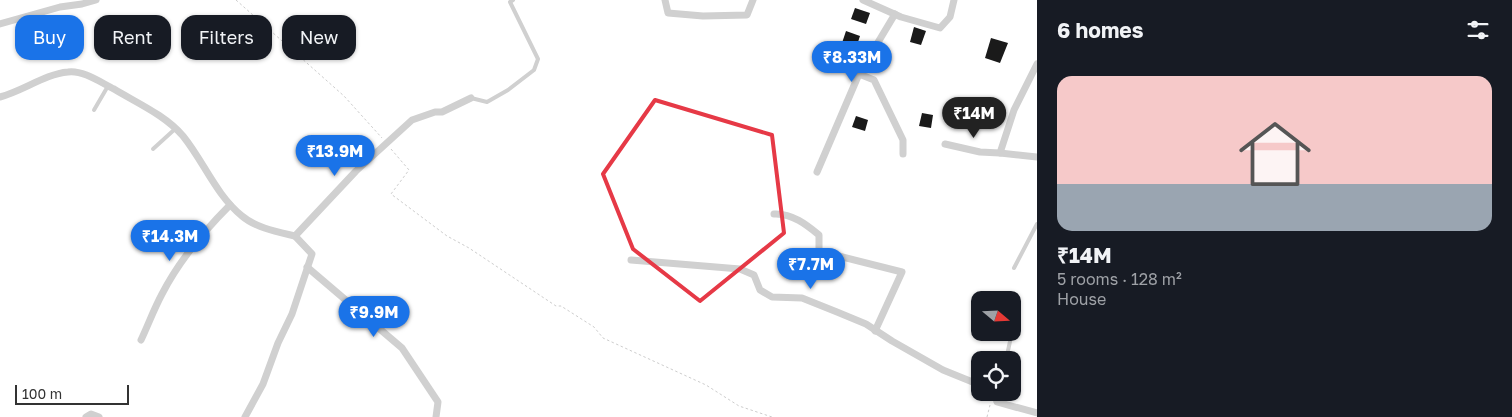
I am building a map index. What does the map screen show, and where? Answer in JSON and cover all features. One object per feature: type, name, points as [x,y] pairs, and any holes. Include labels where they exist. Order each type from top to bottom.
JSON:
[{"type":"street","points":[[0,24],[60,7],[96,0]]},
{"type":"street","points":[[665,0],[668,14],[686,13],[703,16],[747,15],[752,0]]},
{"type":"street","points":[[863,0],[895,14],[940,28],[950,16],[954,0]]},
{"type":"street","points":[[817,172],[859,74],[895,14]]},
{"type":"street","points":[[1000,152],[1014,110],[1037,64]]},
{"type":"street","points":[[0,97],[31,86],[54,74],[70,71],[88,76],[108,86],[154,112],[183,136],[230,206],[244,218],[267,229],[295,236],[312,254],[292,314],[278,343],[263,384],[245,417]]},
{"type":"street","points":[[859,74],[874,80],[903,140],[903,154]]},
{"type":"street","points":[[295,236],[356,170],[412,120],[435,112],[442,112],[471,98]]},
{"type":"street","points":[[945,144],[980,152],[1000,152],[1037,157]]},
{"type":"street","points":[[141,340],[162,293],[190,250],[211,224],[230,206]]},
{"type":"street","points":[[774,214],[781,213],[806,224],[819,236],[820,251],[902,272],[875,331]]},
{"type":"street","points":[[631,260],[740,269],[754,274],[760,290],[772,297],[802,298],[844,315],[943,370],[971,381]]},
{"type":"street","points":[[307,267],[402,348],[438,402],[436,417]]},
{"type":"street","points":[[997,401],[1037,413]]},
{"type":"street","points":[[86,417],[92,414],[99,417]]},
{"type":"lane","points":[[471,98],[487,102],[508,90],[534,70],[538,59],[510,2],[513,0]]},
{"type":"lane","points":[[94,110],[108,86]]},
{"type":"lane","points":[[153,149],[175,129]]},
{"type":"lane","points":[[1014,268],[1037,224]]},
{"type":"path","points":[[524,287],[556,306],[561,306],[594,327],[603,338],[706,385],[739,406],[772,417]]},
{"type":"highlighted area","points":[[655,100],[772,135],[784,233],[700,301],[633,249],[603,174]]},
{"type":"building","points":[[855,8],[870,13],[866,24],[851,19]]},
{"type":"building","points":[[914,27],[926,31],[921,45],[910,42]]},
{"type":"building","points":[[846,31],[860,36],[856,48],[842,43]]},
{"type":"building","points":[[991,38],[1008,43],[1000,63],[985,58]]},
{"type":"building","points":[[922,113],[933,115],[931,128],[919,126]]},
{"type":"building","points":[[856,116],[868,120],[865,131],[852,127]]}]
